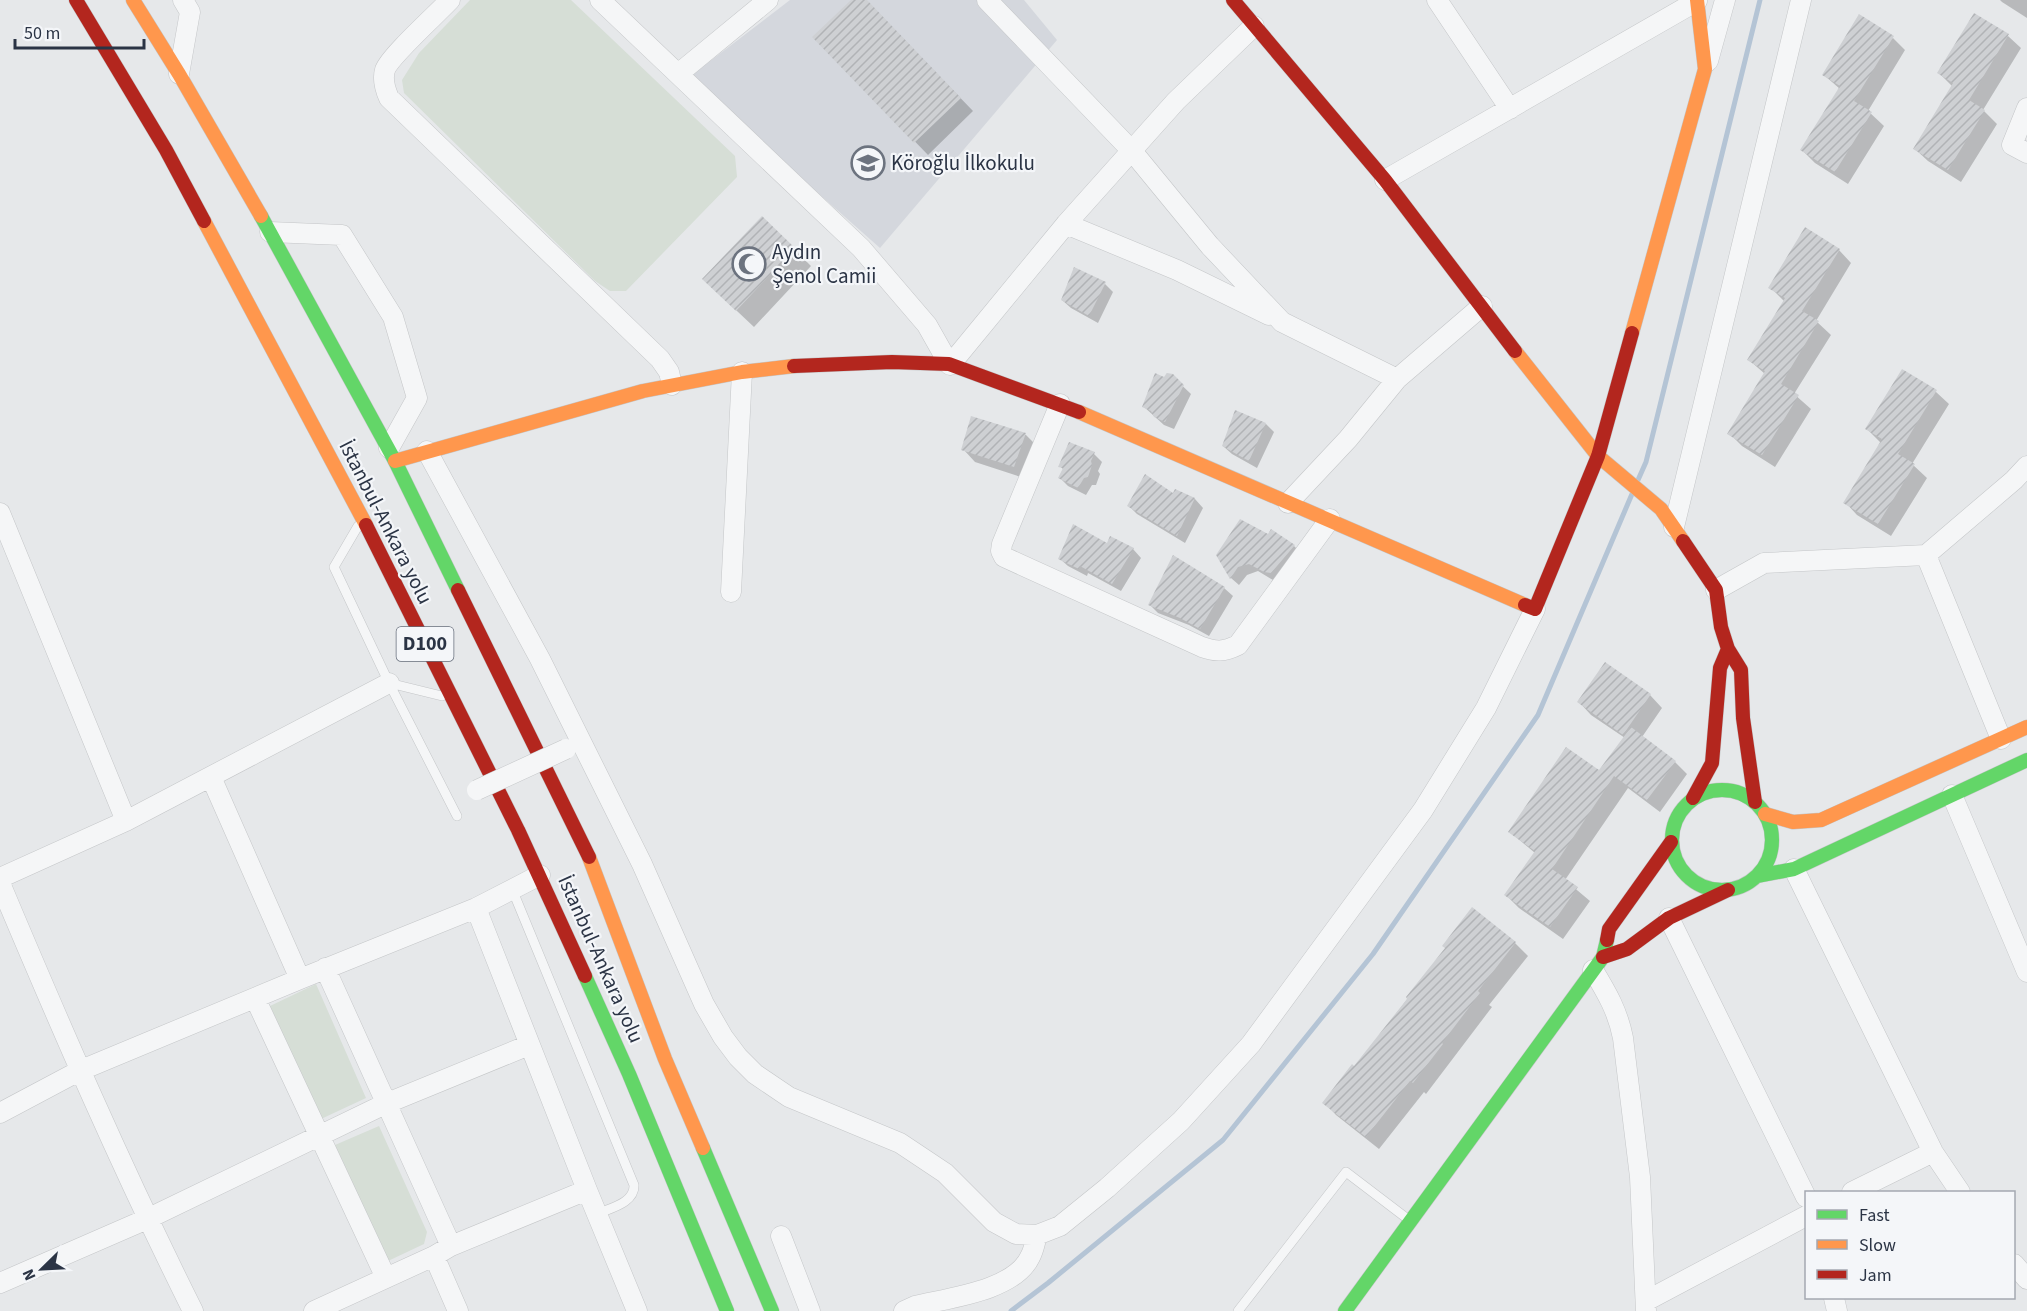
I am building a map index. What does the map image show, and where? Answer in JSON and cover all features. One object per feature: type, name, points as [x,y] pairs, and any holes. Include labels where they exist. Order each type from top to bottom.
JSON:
[{"type":"main road","name":"İstanbul-Ankara yolu","points":[[76,0],[166,150],[363,519],[540,875],[629,1074],[727,1311]]},
{"type":"main road","name":"İstanbul-Ankara yolu","points":[[133,0],[179,74],[270,231],[392,454],[589,858],[665,1059],[771,1311]]},
{"type":"main road","points":[[1233,0],[1385,180],[1540,385],[1598,456],[1661,509],[1716,590],[1721,627],[1728,649],[1741,670],[1743,718],[1755,802]]},
{"type":"main road","points":[[392,454],[427,451],[643,391],[742,372],[813,364],[892,362],[950,365],[1060,404],[1535,609],[1598,456],[1705,69],[1697,0]]},
{"type":"main road","points":[[1728,649],[1720,668],[1712,763],[1693,798],[1681,810],[1673,825],[1671,842],[1675,858],[1683,872],[1696,883],[1712,889],[1728,890]]},
{"type":"main road","points":[[1765,814],[1802,824],[1821,820],[2027,727]]},
{"type":"main road","points":[[1757,876],[1794,868],[2027,760]]},
{"type":"main road","points":[[1598,964],[1627,949],[1669,918],[1728,890],[1744,885],[1757,876],[1767,862],[1772,846],[1771,830],[1765,814],[1755,802],[1741,793],[1725,789],[1708,791],[1693,798]]},
{"type":"main road","points":[[1345,1311],[1598,964],[1609,929],[1671,842]]},
{"type":"street","points":[[179,74],[190,12],[183,0]]},
{"type":"street","points":[[450,0],[389,62],[384,86],[389,98],[660,359],[669,372],[672,385]]},
{"type":"street","points":[[600,0],[861,248],[927,325],[950,365],[1066,224],[1176,101],[1254,26]]},
{"type":"street","points":[[678,74],[768,0]]},
{"type":"street","points":[[987,0],[1132,151],[1210,246],[1282,322]]},
{"type":"street","points":[[1437,0],[1510,109]]},
{"type":"street","points":[[1385,180],[1697,0]]},
{"type":"street","points":[[1705,69],[1725,0]]},
{"type":"street","points":[[1674,527],[1801,0]]},
{"type":"street","points":[[2027,108],[2012,145],[2027,153]]},
{"type":"street","points":[[1066,224],[1177,270],[1397,379]]},
{"type":"street","points":[[270,231],[342,235],[393,317],[417,398],[392,454]]},
{"type":"street","points":[[1288,503],[1348,439],[1397,379],[1482,306]]},
{"type":"street","points":[[731,592],[742,372]]},
{"type":"street","points":[[1060,404],[1002,544],[1001,551],[1004,557],[1202,647],[1212,651],[1225,651],[1238,645],[1330,519]]},
{"type":"street","points":[[427,451],[540,659],[642,864],[704,1004],[723,1037],[738,1057],[755,1074],[789,1097],[900,1143],[945,1173],[994,1222],[1016,1234],[1037,1234],[1060,1226],[1107,1188],[1181,1121],[1251,1044],[1423,810],[1486,708],[1535,609]]},
{"type":"street","points":[[1716,590],[1764,563],[1926,555],[2014,480],[2027,466]]},
{"type":"street","points":[[0,513],[126,821]]},
{"type":"street","points":[[1926,555],[2001,739]]},
{"type":"street","points":[[0,878],[126,821],[389,683]]},
{"type":"street","points":[[477,790],[566,749]]},
{"type":"street","points":[[212,777],[300,979]]},
{"type":"street","points":[[1952,795],[2027,972]]},
{"type":"street","points":[[1794,868],[1933,1152],[1959,1191]]},
{"type":"street","points":[[0,1113],[80,1071],[325,968],[476,908],[540,875]]},
{"type":"street","points":[[0,883],[80,1071],[147,1219],[193,1311]]},
{"type":"street","points":[[476,908],[637,1311]]},
{"type":"street","points":[[1669,918],[1805,1195]]},
{"type":"street","points":[[1598,964],[1620,1020],[1623,1038],[1640,1177],[1646,1306],[1805,1217]]},
{"type":"street","points":[[325,968],[451,1246]]},
{"type":"street","points":[[255,998],[386,1278]]},
{"type":"street","points":[[0,1281],[147,1219],[385,1104],[529,1045]]},
{"type":"street","points":[[1854,1191],[1933,1152]]},
{"type":"street","points":[[314,1311],[451,1246],[587,1190]]},
{"type":"street","points":[[904,1311],[915,1306],[988,1288],[1006,1279],[1022,1268],[1030,1258],[1037,1234]]},
{"type":"street","points":[[781,1236],[810,1311]]},
{"type":"street","points":[[434,1256],[458,1311]]},
{"type":"street","points":[[2015,1266],[2027,1279]]},
{"type":"lane","points":[[363,519],[334,567],[389,683],[457,816]]},
{"type":"lane","points":[[389,683],[452,698]]},
{"type":"lane","points":[[512,889],[634,1185],[630,1198],[597,1214]]},
{"type":"lane","points":[[1238,1311],[1346,1172],[1411,1221]]},
{"type":"shaded area","points":[[470,0],[571,0],[735,156],[737,177],[626,291],[610,291],[595,281],[404,93],[402,80],[419,53]]},
{"type":"shaded area","name":"Köroğlu İlkokulu","points":[[790,0],[1024,0],[1057,40],[880,248],[688,78]]},
{"type":"shaded area","points":[[316,984],[366,1098],[321,1119],[270,1006]]},
{"type":"shaded area","points":[[379,1126],[427,1232],[424,1244],[388,1261],[335,1145]]},
{"type":"building","points":[[851,0],[867,0],[961,98],[914,143],[812,37]]},
{"type":"building","points":[[1974,13],[2009,34],[1969,100],[1985,110],[1948,170],[1913,149],[1953,83],[1937,73]]},
{"type":"building","points":[[1859,14],[1894,36],[1854,101],[1872,112],[1835,172],[1800,150],[1840,86],[1822,75]]},
{"type":"building","name":"Aydın Şenol Camii","points":[[762,216],[795,248],[736,311],[702,279]]},
{"type":"building","points":[[1805,227],[1840,249],[1802,311],[1819,321],[1781,384],[1799,395],[1762,455],[1727,434],[1765,371],[1747,360],[1785,298],[1768,288]]},
{"type":"building","points":[[1074,267],[1106,282],[1089,316],[1061,300]]},
{"type":"building","points":[[1902,369],[1937,390],[1898,454],[1915,464],[1878,524],[1843,503],[1882,439],[1865,429]]},
{"type":"building","points":[[1155,373],[1164,377],[1167,373],[1173,374],[1184,385],[1165,422],[1154,417],[1151,411],[1142,407]]},
{"type":"building","points":[[1235,410],[1266,423],[1249,461],[1222,446]]},
{"type":"building","points":[[971,416],[1026,433],[1014,467],[961,450]]},
{"type":"building","points":[[1069,442],[1095,452],[1088,477],[1084,478],[1078,488],[1058,478],[1063,468],[1058,467]]},
{"type":"building","points":[[1145,474],[1173,493],[1175,489],[1195,498],[1177,536],[1127,506]]},
{"type":"building","points":[[1240,519],[1268,534],[1271,529],[1295,545],[1271,573],[1249,564],[1238,567],[1230,579],[1216,555]]},
{"type":"building","points":[[1073,524],[1107,543],[1110,536],[1134,548],[1112,584],[1080,566],[1079,569],[1058,559]]},
{"type":"building","points":[[1173,555],[1225,587],[1200,629],[1148,605]]},
{"type":"building","points":[[1605,662],[1651,694],[1623,735],[1577,702]]},
{"type":"building","points":[[1631,727],[1676,761],[1647,800],[1614,776],[1552,869],[1578,887],[1550,927],[1504,895],[1535,851],[1508,832],[1566,747],[1599,770]]},
{"type":"building","points":[[1472,907],[1516,942],[1413,1083],[1410,1081],[1366,1137],[1322,1103],[1407,999],[1406,997],[1445,948],[1442,946]]},
{"type":"waterway","points":[[1638,480],[1646,462],[1760,0]]},
{"type":"waterway","points":[[1011,1311],[1223,1140],[1373,954],[1538,715],[1632,494]]},
{"type":"traffic: fast","points":[[261,216],[395,461],[458,590]]},
{"type":"traffic: fast","points":[[1757,876],[1794,869],[2027,760]]},
{"type":"traffic: fast","points":[[1722,790],[1750,798],[1764,812],[1772,840],[1764,868],[1750,882],[1722,890],[1694,882],[1680,868],[1672,840],[1680,812],[1694,798],[1722,790]]},
{"type":"traffic: fast","points":[[1345,1311],[1603,957],[1607,940]]},
{"type":"traffic: fast","points":[[585,976],[629,1074],[727,1311]]},
{"type":"traffic: fast","points":[[703,1148],[772,1311]]},
{"type":"traffic: slow","points":[[133,0],[179,74],[261,216]]},
{"type":"traffic: slow","points":[[1632,333],[1705,69],[1697,0]]},
{"type":"traffic: slow","points":[[204,221],[366,525]]},
{"type":"traffic: slow","points":[[1515,351],[1598,456],[1661,509],[1683,541]]},
{"type":"traffic: slow","points":[[395,461],[643,391],[742,372],[794,366]]},
{"type":"traffic: slow","points":[[1079,412],[1525,605]]},
{"type":"traffic: slow","points":[[1765,814],[1793,822],[1821,820],[2027,727]]},
{"type":"traffic: slow","points":[[589,857],[665,1059],[703,1148]]},
{"type":"traffic: jam","points":[[76,0],[166,150],[204,221]]},
{"type":"traffic: jam","points":[[1233,0],[1385,180],[1515,351]]},
{"type":"traffic: jam","points":[[1525,605],[1535,609],[1598,456],[1632,333]]},
{"type":"traffic: jam","points":[[794,366],[892,362],[949,364],[1079,412]]},
{"type":"traffic: jam","points":[[366,525],[518,830],[585,976]]},
{"type":"traffic: jam","points":[[1683,541],[1716,590],[1721,627],[1728,649],[1720,668],[1712,763],[1693,798]]},
{"type":"traffic: jam","points":[[458,590],[589,857]]},
{"type":"traffic: jam","points":[[1728,649],[1741,670],[1743,718],[1755,802]]},
{"type":"traffic: jam","points":[[1607,940],[1609,929],[1671,842]]},
{"type":"traffic: jam","points":[[1603,957],[1627,949],[1669,918],[1728,890]]},
{"type":"place","name":"Köroğlu İlkokulu","points":[[868,163]]},
{"type":"place","name":"Aydın Şenol Camii","points":[[749,264]]}]
